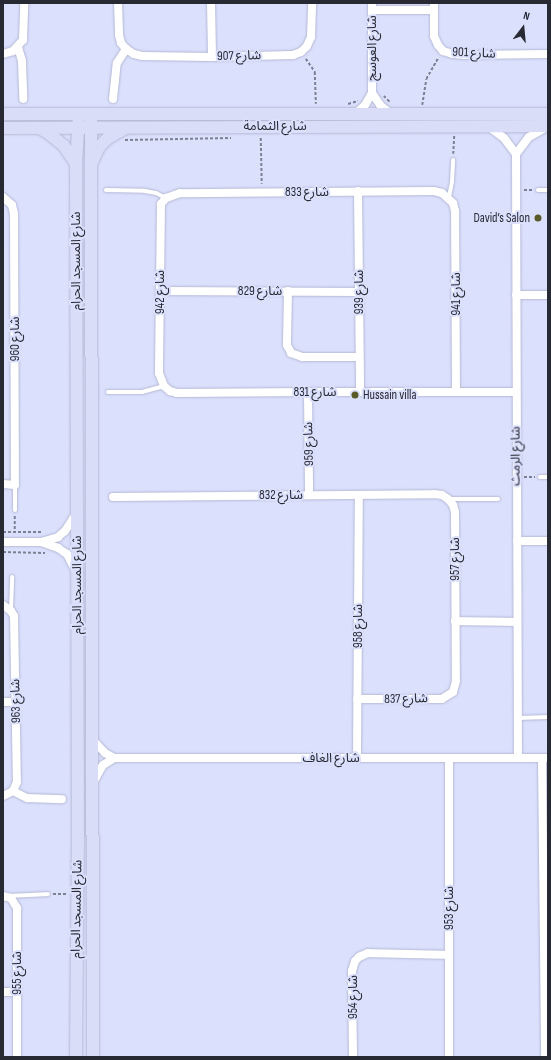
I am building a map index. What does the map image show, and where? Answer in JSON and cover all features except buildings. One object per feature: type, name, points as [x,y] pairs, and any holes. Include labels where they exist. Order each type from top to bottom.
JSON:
[{"type":"street","points":[[3,54],[13,52],[18,47],[24,32],[24,3]]},
{"type":"street","points":[[113,99],[117,63],[126,49],[121,43],[118,35],[118,3]]},
{"type":"street","points":[[211,3],[212,57]]},
{"type":"street","points":[[301,52],[307,46],[311,37],[312,3]]},
{"type":"street","name":"شارع 901","points":[[372,6],[434,7],[434,36],[438,45],[443,51],[453,54],[548,54]]},
{"type":"street","name":"شارع العوسج","points":[[372,6],[376,92],[380,105],[391,109]]},
{"type":"street","points":[[18,47],[22,61],[23,99]]},
{"type":"street","name":"شارع 907","points":[[126,49],[142,56],[212,57],[292,55],[301,52]]},
{"type":"street","name":"شارع العوسج","points":[[354,115],[376,92]]},
{"type":"street","name":"شارع الثمامة","points":[[3,114],[88,119],[224,114],[354,115],[391,109],[422,114],[548,114]]},
{"type":"street","name":"شارع الثمامة","points":[[88,119],[127,127],[548,126]]},
{"type":"street","name":"شارع المسجد الحرام","points":[[76,1057],[78,894],[78,575],[76,164],[78,128],[88,119]]},
{"type":"street","name":"شارع المسجد الحرام","points":[[88,119],[90,165],[93,1057]]},
{"type":"street","points":[[486,126],[504,138],[516,154],[529,137],[548,126]]},
{"type":"street","points":[[90,165],[99,147],[112,135],[127,127]]},
{"type":"street","points":[[3,128],[78,128]]},
{"type":"street","points":[[38,128],[47,132],[64,146],[76,164]]},
{"type":"street","name":"شارع الرمث","points":[[516,154],[518,758]]},
{"type":"street","name":"شارع 833","points":[[166,198],[180,193],[358,191],[434,191],[449,197]]},
{"type":"street","name":"شارع 939","points":[[358,191],[360,392]]},
{"type":"street","name":"شارع 960","points":[[3,197],[12,205],[14,214],[15,485]]},
{"type":"street","name":"شارع 941","points":[[449,197],[455,211],[456,392]]},
{"type":"street","name":"شارع 942","points":[[164,386],[159,373],[160,212],[161,204],[166,198]]},
{"type":"street","name":"شارع 829","points":[[160,291],[359,292]]},
{"type":"street","points":[[288,292],[287,345],[291,353],[302,357],[359,357]]},
{"type":"street","points":[[516,295],[548,295]]},
{"type":"street","name":"شارع 831","points":[[164,386],[177,393],[516,392]]},
{"type":"street","name":"شارع 959","points":[[308,392],[309,495]]},
{"type":"street","points":[[3,484],[15,485]]},
{"type":"street","name":"شارع 832","points":[[113,497],[434,494],[442,495],[448,499]]},
{"type":"street","name":"شارع 958","points":[[357,758],[359,495]]},
{"type":"street","name":"شارع 957","points":[[448,499],[453,505],[455,512],[456,681],[453,692]]},
{"type":"street","points":[[3,542],[41,542],[58,537],[65,531],[77,512]]},
{"type":"street","points":[[517,541],[548,540]]},
{"type":"street","points":[[41,542],[58,548],[67,554],[78,575]]},
{"type":"street","points":[[3,605],[11,611]]},
{"type":"street","name":"شارع 963","points":[[11,611],[14,616],[18,782],[13,791]]},
{"type":"street","points":[[455,621],[517,622]]},
{"type":"street","name":"شارع 837","points":[[357,699],[442,698],[453,692]]},
{"type":"street","points":[[3,702],[16,702]]},
{"type":"street","points":[[91,738],[101,749],[114,758],[103,766],[95,776],[91,789]]},
{"type":"street","name":"شارع الغاف","points":[[114,758],[545,758]]},
{"type":"street","name":"شارع 953","points":[[448,758],[449,1057]]},
{"type":"street","points":[[545,758],[545,1057]]},
{"type":"street","points":[[4,796],[13,791],[27,798],[62,799]]},
{"type":"street","name":"شارع 955","points":[[4,896],[11,898],[17,908],[17,1057]]},
{"type":"street","name":"شارع 954","points":[[353,1057],[352,971],[353,966],[359,957],[368,953],[449,955]]},
{"type":"street","points":[[3,992],[17,992]]},
{"type":"lane","points":[[449,197],[452,182],[453,160]]},
{"type":"lane","points":[[106,190],[146,191],[156,193],[166,198]]},
{"type":"lane","points":[[538,190],[548,190]]},
{"type":"lane","points":[[108,392],[142,392],[164,386]]},
{"type":"lane","points":[[540,477],[548,477]]},
{"type":"lane","points":[[15,485],[15,510]]},
{"type":"lane","points":[[448,499],[498,499]]},
{"type":"lane","points":[[11,611],[12,578]]},
{"type":"lane","points":[[518,718],[548,717]]},
{"type":"lane","points":[[4,896],[48,894]]},
{"type":"path","points":[[422,114],[426,79],[443,51]]},
{"type":"path","points":[[301,52],[315,72],[317,114]]},
{"type":"path","points":[[376,92],[391,109]]},
{"type":"path","points":[[260,126],[262,192]]},
{"type":"path","points":[[453,126],[453,160]]},
{"type":"path","points":[[516,189],[538,190]]},
{"type":"path","points":[[516,478],[540,477]]},
{"type":"path","points":[[15,510],[15,532]]},
{"type":"path","points":[[3,532],[44,532]]},
{"type":"path","points":[[3,552],[46,553]]},
{"type":"path","points":[[48,894],[78,894]]},
{"type":"place","name":"David’s Salon","points":[[538,218]]},
{"type":"place","name":"Hussain villa","points":[[355,395]]}]
